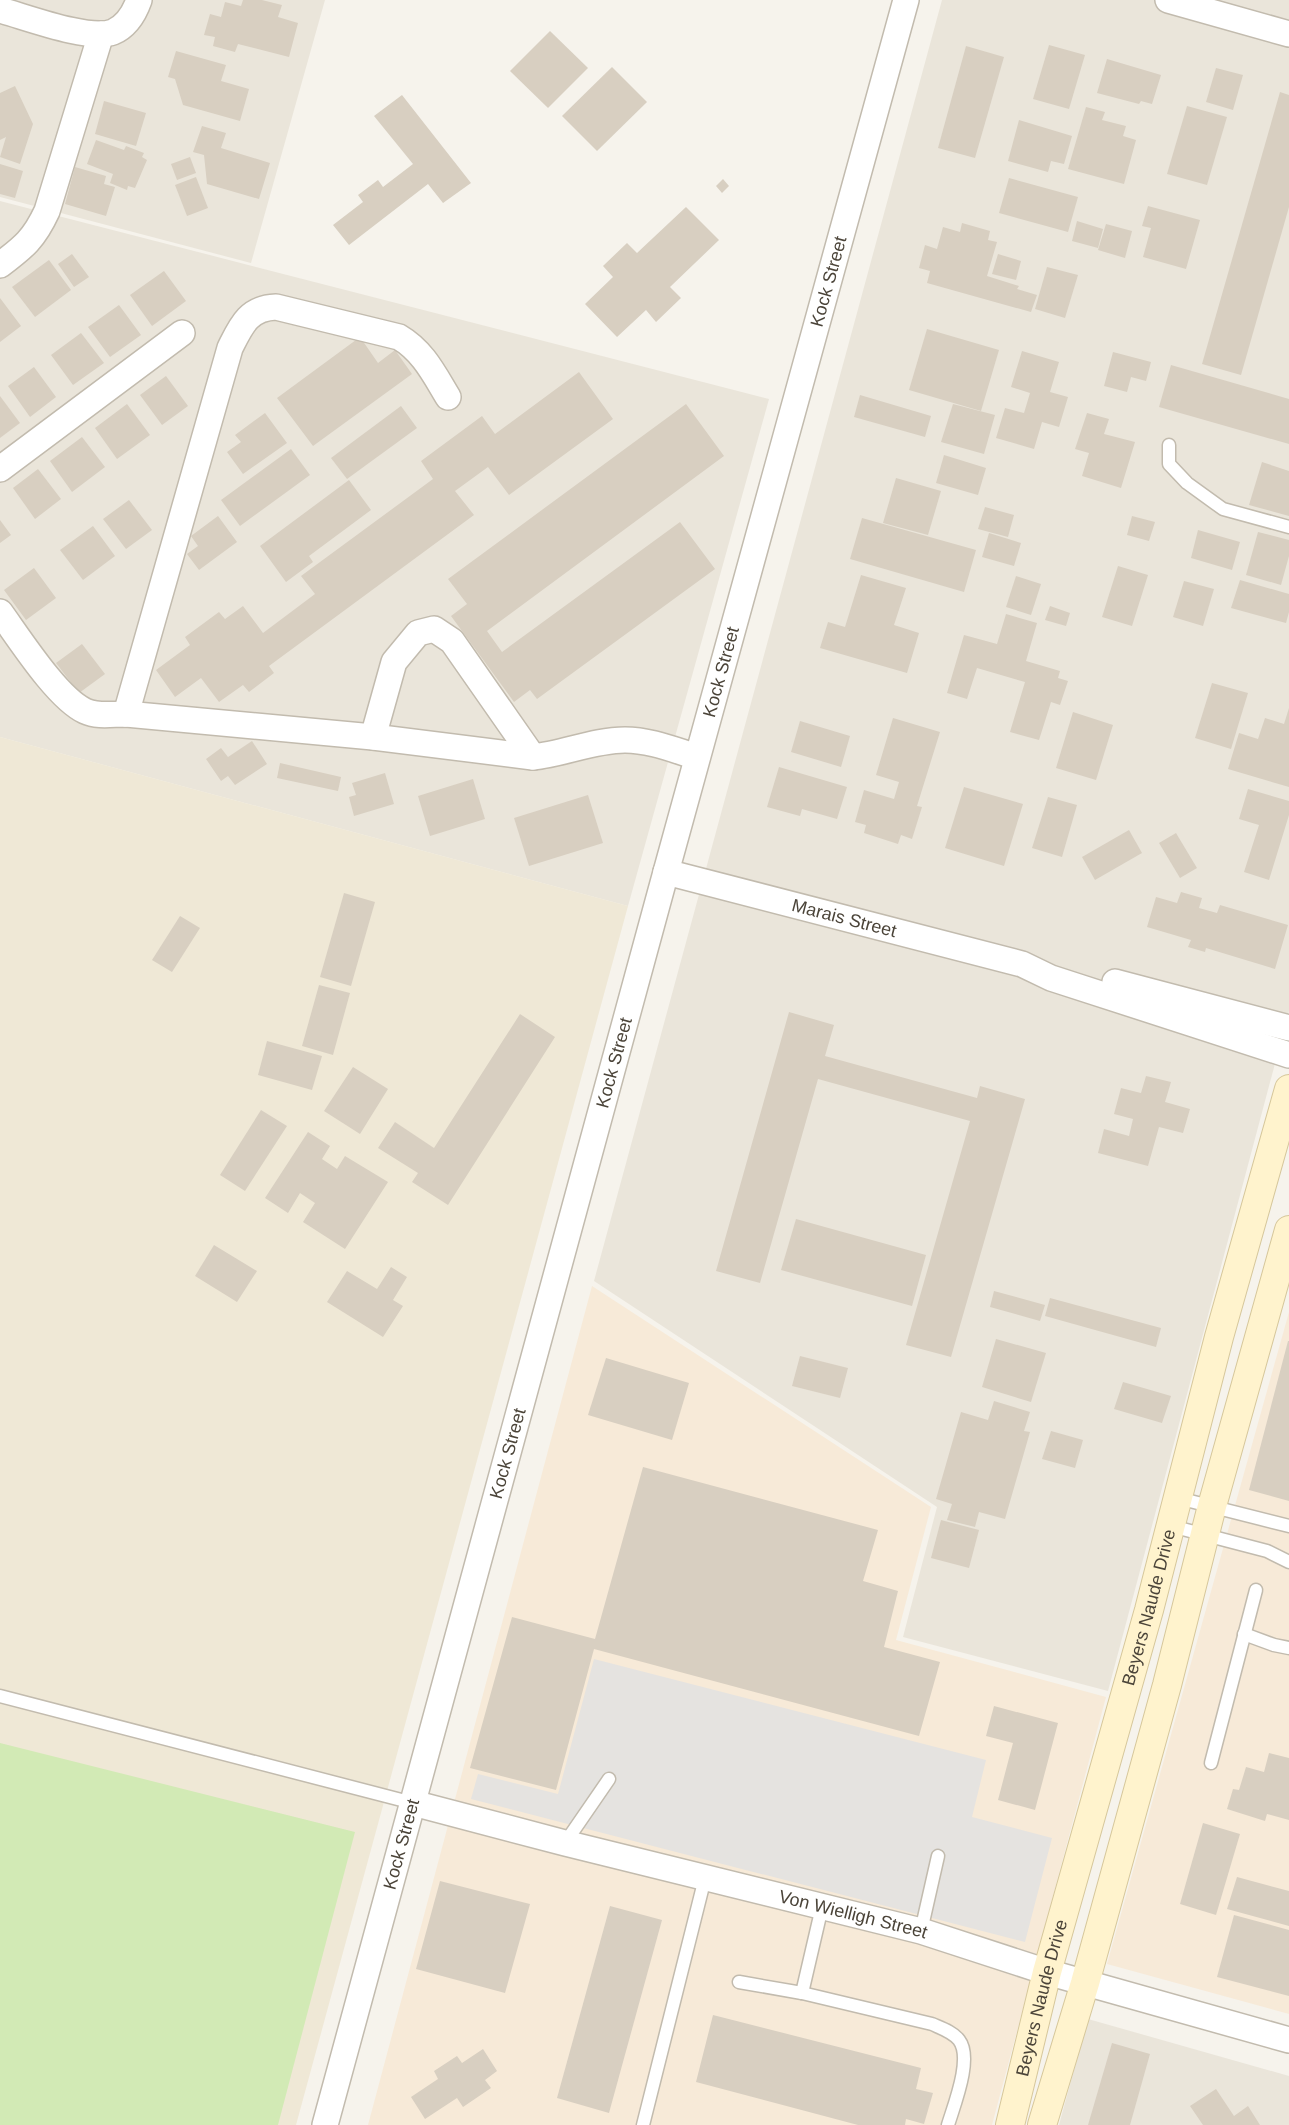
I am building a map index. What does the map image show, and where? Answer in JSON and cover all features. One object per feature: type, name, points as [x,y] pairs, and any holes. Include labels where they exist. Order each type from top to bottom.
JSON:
[{"type":"street","points":[[0,10],[85,33],[100,34],[113,32],[125,24],[134,13],[139,0]]},
{"type":"street","name":"Kock Street","points":[[325,2125],[697,756],[906,0]]},
{"type":"street","points":[[1168,0],[1289,34]]},
{"type":"street","points":[[0,265],[27,245],[40,227],[47,211],[100,34]]},
{"type":"street","points":[[126,714],[230,348],[239,330],[251,314],[262,308],[276,307],[399,337],[414,346],[429,364],[448,397]]},
{"type":"street","points":[[0,469],[182,334]]},
{"type":"street","points":[[0,612],[55,684],[70,700],[83,710],[97,715],[126,714],[373,737],[532,757],[624,740],[646,742],[697,756]]},
{"type":"street","points":[[373,737],[394,662],[418,633],[434,629],[452,641],[532,757]]},
{"type":"street","name":"Marais Street","points":[[666,872],[1022,964],[1056,966],[1289,1028]]},
{"type":"street","name":"Marais Street","points":[[1022,964],[1051,978],[1289,1055]]},
{"type":"street","name":"Beyers Naude Drive","points":[[1010,2125],[1047,1972],[1171,1526],[1219,1337],[1289,1089]]},
{"type":"street","name":"Beyers Naude Drive","points":[[1042,2125],[1085,1983],[1168,1684],[1212,1506],[1289,1230]]},
{"type":"street","name":"Von Wielligh Street","points":[[413,1803],[565,1843],[921,1931],[1047,1972],[1289,2040]]},
{"type":"lane","points":[[1169,445],[1169,464],[1187,483],[1223,509],[1289,527]]},
{"type":"lane","points":[[1178,1498],[1289,1526]]},
{"type":"lane","points":[[1171,1526],[1267,1551],[1289,1562]]},
{"type":"lane","points":[[1211,1763],[1256,1590]]},
{"type":"lane","points":[[1244,1634],[1274,1645],[1289,1648]]},
{"type":"lane","points":[[0,1696],[413,1803]]},
{"type":"lane","points":[[565,1843],[609,1779]]},
{"type":"lane","points":[[921,1931],[938,1856]]},
{"type":"lane","points":[[643,2125],[705,1878]]},
{"type":"lane","points":[[802,1993],[822,1907]]},
{"type":"lane","points":[[739,1982],[802,1993],[932,2024],[950,2033],[960,2041],[965,2055],[948,2125]]},
{"type":"shaded area","points":[[0,0],[325,0],[251,263],[0,197]]},
{"type":"shaded area","points":[[942,0],[1289,0],[1289,1011],[1108,1691],[903,1637],[937,1507],[594,1281]]},
{"type":"shaded area","points":[[0,201],[769,399],[628,906],[0,737]]},
{"type":"shaded area","points":[[0,737],[628,906],[296,2125],[0,2125]]},
{"type":"shaded area","points":[[592,1286],[931,1507],[896,1640],[1106,1697],[992,2125],[368,2125]]},
{"type":"shaded area","points":[[1289,1312],[1289,2014],[1107,1964]]},
{"type":"shaded area","points":[[594,1659],[986,1760],[972,1817],[1052,1838],[1025,1942],[471,1799],[478,1774],[558,1794]]},
{"type":"shaded area","points":[[1088,2019],[1289,2076],[1289,2125],[1059,2125]]},
{"type":"green space","points":[[0,1743],[355,1832],[278,2125],[0,2125]]},
{"type":"building","points":[[243,0],[262,0],[282,5],[278,17],[298,23],[289,57],[238,44],[235,52],[213,46],[215,37],[204,35],[210,14],[221,17],[225,2],[241,6]]},
{"type":"building","points":[[550,31],[588,68],[548,108],[510,71]]},
{"type":"building","points":[[1049,45],[1085,55],[1069,109],[1033,99]]},
{"type":"building","points":[[966,46],[1004,57],[975,158],[938,148]]},
{"type":"building","points":[[176,51],[226,65],[221,81],[249,89],[240,121],[183,105],[175,79],[168,77]]},
{"type":"building","points":[[1107,59],[1161,75],[1152,104],[1141,101],[1139,104],[1097,93]]},
{"type":"building","points":[[612,67],[647,102],[597,151],[562,116]]},
{"type":"building","points":[[1216,68],[1243,75],[1233,110],[1206,102]]},
{"type":"building","points":[[15,86],[33,124],[20,164],[0,157],[6,137],[0,140],[0,93]]},
{"type":"building","points":[[1280,92],[1289,95],[1289,207],[1241,375],[1202,364]]},
{"type":"building","points":[[402,95],[471,183],[443,203],[428,184],[349,245],[333,225],[363,202],[358,195],[378,180],[383,187],[413,164],[374,116]]},
{"type":"building","points":[[104,101],[146,113],[136,146],[95,134]]},
{"type":"building","points":[[1187,106],[1227,117],[1207,185],[1167,174]]},
{"type":"building","points":[[1086,107],[1105,112],[1102,120],[1126,126],[1123,136],[1136,140],[1124,184],[1068,169]]},
{"type":"building","points":[[1019,120],[1072,136],[1064,164],[1051,161],[1048,172],[1008,161]]},
{"type":"building","points":[[202,126],[226,133],[221,148],[270,163],[259,199],[207,184],[204,155],[193,152]]},
{"type":"building","points":[[96,140],[124,150],[126,146],[144,153],[142,157],[147,160],[135,188],[128,186],[127,190],[110,183],[113,174],[87,164]]},
{"type":"building","points":[[190,157],[196,173],[177,180],[171,164]]},
{"type":"building","points":[[0,164],[23,171],[15,198],[0,194]]},
{"type":"building","points":[[75,167],[106,176],[104,184],[115,187],[106,216],[65,204]]},
{"type":"building","points":[[196,177],[208,208],[187,216],[175,185]]},
{"type":"building","points":[[1009,178],[1078,197],[1068,232],[999,213]]},
{"type":"building","points":[[723,179],[729,186],[722,193],[716,186]]},
{"type":"building","points":[[1148,206],[1200,220],[1186,269],[1143,257],[1151,228],[1142,226]]},
{"type":"building","points":[[686,207],[719,240],[670,287],[681,298],[656,322],[646,310],[617,337],[585,304],[613,277],[603,266],[627,243],[637,253]]},
{"type":"building","points":[[1077,221],[1103,229],[1098,248],[1072,241]]},
{"type":"building","points":[[962,223],[990,231],[988,240],[997,242],[987,276],[1019,286],[1017,289],[1037,295],[1031,312],[927,283],[930,271],[919,268],[925,245],[937,249],[943,227],[960,232]]},
{"type":"building","points":[[1106,224],[1132,231],[1125,258],[1098,250]]},
{"type":"building","points":[[72,254],[89,277],[74,287],[58,264]]},
{"type":"building","points":[[998,254],[1021,261],[1016,280],[992,274]]},
{"type":"building","points":[[49,260],[71,290],[35,317],[12,287]]},
{"type":"building","points":[[1047,267],[1078,275],[1065,318],[1035,309]]},
{"type":"building","points":[[164,271],[186,301],[152,326],[130,295]]},
{"type":"building","points":[[0,298],[21,326],[0,342]]},
{"type":"building","points":[[119,305],[141,335],[110,357],[88,327]]},
{"type":"building","points":[[927,329],[999,350],[981,411],[909,390]]},
{"type":"building","points":[[81,333],[104,363],[73,385],[51,355]]},
{"type":"building","points":[[360,337],[378,363],[395,350],[412,374],[313,446],[277,398]]},
{"type":"building","points":[[1022,351],[1059,362],[1050,392],[1068,397],[1059,427],[1042,422],[1034,449],[996,438],[1005,408],[1024,413],[1030,393],[1011,387]]},
{"type":"building","points":[[1113,352],[1151,362],[1146,381],[1131,377],[1127,392],[1104,386]]},
{"type":"building","points":[[1171,365],[1289,399],[1289,444],[1159,407]]},
{"type":"building","points":[[34,367],[56,397],[30,417],[8,386]]},
{"type":"building","points":[[579,372],[613,419],[509,495],[488,467],[455,491],[474,515],[269,666],[274,673],[249,692],[243,685],[219,702],[201,678],[175,697],[156,670],[190,645],[185,637],[219,612],[225,619],[243,606],[263,633],[315,594],[301,576],[433,479],[421,461],[482,416],[495,434]]},
{"type":"building","points":[[166,376],[188,406],[162,425],[140,395]]},
{"type":"building","points":[[860,395],[931,416],[925,437],[854,417]]},
{"type":"building","points":[[0,396],[20,423],[0,438]]},
{"type":"building","points":[[127,404],[150,435],[117,459],[95,428]]},
{"type":"building","points":[[686,404],[724,456],[487,631],[502,652],[680,522],[715,569],[537,699],[530,690],[514,702],[451,616],[467,604],[448,579]]},
{"type":"building","points":[[953,404],[995,415],[984,454],[941,442]]},
{"type":"building","points":[[401,406],[417,428],[347,479],[331,458]]},
{"type":"building","points":[[265,413],[287,443],[243,474],[227,452],[241,442],[235,435]]},
{"type":"building","points":[[1087,413],[1109,419],[1104,434],[1135,442],[1121,488],[1082,476],[1089,453],[1075,449]]},
{"type":"building","points":[[82,437],[105,467],[72,492],[50,461]]},
{"type":"building","points":[[291,449],[310,475],[240,526],[221,500]]},
{"type":"building","points":[[944,455],[986,468],[978,495],[936,483]]},
{"type":"building","points":[[1262,462],[1289,471],[1289,516],[1249,505]]},
{"type":"building","points":[[38,469],[61,499],[35,519],[13,488]]},
{"type":"building","points":[[896,478],[941,491],[928,535],[883,523]]},
{"type":"building","points":[[349,480],[371,510],[309,556],[313,562],[286,582],[260,546]]},
{"type":"building","points":[[129,500],[152,530],[126,549],[103,519]]},
{"type":"building","points":[[985,507],[1014,515],[1008,537],[978,529]]},
{"type":"building","points":[[218,516],[237,542],[199,570],[187,554],[198,546],[191,536]]},
{"type":"building","points":[[1132,516],[1155,522],[1149,541],[1127,535]]},
{"type":"building","points":[[862,518],[976,550],[964,592],[850,559]]},
{"type":"building","points":[[0,520],[11,535],[0,543]]},
{"type":"building","points":[[93,526],[115,556],[83,580],[60,550]]},
{"type":"building","points":[[1198,530],[1240,542],[1232,570],[1191,558]]},
{"type":"building","points":[[1258,532],[1289,540],[1289,556],[1281,585],[1246,575]]},
{"type":"building","points":[[989,533],[1021,543],[1014,566],[982,557]]},
{"type":"building","points":[[1118,566],[1148,575],[1132,626],[1102,617]]},
{"type":"building","points":[[34,568],[56,598],[26,620],[4,590]]},
{"type":"building","points":[[861,575],[906,588],[894,625],[919,633],[907,673],[820,648],[828,622],[845,627]]},
{"type":"building","points":[[1016,576],[1041,584],[1031,615],[1006,607]]},
{"type":"building","points":[[1240,580],[1289,594],[1289,612],[1286,623],[1231,608]]},
{"type":"building","points":[[1184,581],[1214,589],[1203,626],[1173,617]]},
{"type":"building","points":[[1050,606],[1070,613],[1066,626],[1045,620]]},
{"type":"building","points":[[1006,614],[1037,623],[1026,661],[1060,671],[1058,678],[1068,681],[1060,705],[1051,702],[1039,740],[1010,732],[1025,682],[977,668],[967,699],[947,693],[964,635],[997,644]]},
{"type":"building","points":[[82,644],[105,674],[79,693],[56,663]]},
{"type":"building","points":[[1212,683],[1248,693],[1231,749],[1195,738]]},
{"type":"building","points":[[1289,708],[1289,787],[1228,769],[1239,733],[1258,739],[1265,718],[1284,724]]},
{"type":"building","points":[[1073,712],[1113,725],[1096,780],[1056,768]]},
{"type":"building","points":[[893,718],[940,732],[917,806],[922,807],[912,839],[901,835],[898,844],[864,833],[866,825],[855,822],[864,790],[894,799],[899,782],[876,775]]},
{"type":"building","points":[[800,721],[850,736],[841,767],[791,752]]},
{"type":"building","points":[[252,741],[267,764],[235,785],[228,776],[221,781],[206,759],[221,748],[228,757]]},
{"type":"building","points":[[280,763],[341,777],[338,791],[277,778]]},
{"type":"building","points":[[779,767],[847,787],[837,819],[802,809],[800,816],[767,807]]},
{"type":"building","points":[[385,773],[394,804],[354,816],[349,797],[356,795],[352,783]]},
{"type":"building","points":[[473,779],[485,819],[430,836],[418,796]]},
{"type":"building","points":[[964,787],[1023,804],[1004,866],[945,848]]},
{"type":"building","points":[[1248,789],[1289,801],[1289,815],[1269,880],[1244,872],[1259,825],[1239,819]]},
{"type":"building","points":[[588,795],[603,843],[529,866],[514,818]]},
{"type":"building","points":[[1048,797],[1077,805],[1062,857],[1032,848]]},
{"type":"building","points":[[1129,830],[1142,853],[1095,880],[1082,857]]},
{"type":"building","points":[[1176,833],[1197,868],[1180,878],[1159,843]]},
{"type":"building","points":[[1181,892],[1202,898],[1199,908],[1217,913],[1220,905],[1288,925],[1275,969],[1206,948],[1205,952],[1188,947],[1191,940],[1147,927],[1156,897],[1177,903]]},
{"type":"building","points":[[344,893],[375,902],[351,986],[320,977]]},
{"type":"building","points":[[180,916],[200,928],[172,972],[152,960]]},
{"type":"building","points":[[319,985],[350,993],[333,1055],[302,1046]]},
{"type":"building","points":[[789,1012],[834,1025],[825,1056],[977,1098],[980,1086],[1025,1099],[951,1357],[906,1345],[970,1121],[818,1079],[760,1283],[716,1271]]},
{"type":"building","points":[[520,1014],[555,1037],[448,1205],[412,1182],[418,1173],[378,1148],[395,1122],[434,1148]]},
{"type":"building","points":[[267,1041],[322,1056],[312,1090],[258,1075]]},
{"type":"building","points":[[353,1067],[388,1089],[360,1134],[324,1111]]},
{"type":"building","points":[[1146,1076],[1171,1082],[1165,1102],[1190,1109],[1183,1133],[1159,1127],[1148,1166],[1098,1153],[1104,1129],[1129,1136],[1133,1119],[1114,1114],[1121,1088],[1141,1093]]},
{"type":"building","points":[[261,1110],[287,1126],[245,1191],[220,1175]]},
{"type":"building","points":[[308,1132],[330,1146],[322,1159],[337,1169],[345,1156],[388,1182],[345,1249],[303,1222],[315,1203],[300,1193],[288,1213],[265,1198]]},
{"type":"building","points":[[796,1219],[926,1255],[912,1306],[781,1270]]},
{"type":"building","points":[[214,1245],[257,1271],[237,1302],[195,1276]]},
{"type":"building","points":[[391,1267],[407,1277],[393,1300],[403,1306],[383,1337],[327,1302],[347,1271],[377,1289]]},
{"type":"building","points":[[994,1291],[1045,1305],[1040,1321],[990,1307]]},
{"type":"building","points":[[1050,1298],[1161,1328],[1156,1347],[1045,1316]]},
{"type":"building","points":[[996,1339],[1046,1353],[1031,1402],[982,1387]]},
{"type":"building","points":[[1289,1341],[1289,1501],[1249,1490]]},
{"type":"building","points":[[800,1356],[848,1368],[840,1398],[792,1386]]},
{"type":"building","points":[[606,1358],[689,1383],[672,1440],[588,1415]]},
{"type":"building","points":[[1123,1382],[1171,1396],[1162,1423],[1114,1409]]},
{"type":"building","points":[[994,1401],[1030,1412],[1024,1431],[1030,1432],[1005,1519],[979,1512],[975,1527],[947,1520],[952,1504],[936,1499],[961,1412],[988,1420]]},
{"type":"building","points":[[1051,1431],[1083,1440],[1075,1468],[1042,1459]]},
{"type":"building","points":[[643,1467],[878,1530],[863,1581],[898,1591],[884,1647],[940,1662],[919,1736],[594,1649],[556,1790],[470,1768],[512,1617],[595,1639]]},
{"type":"building","points":[[941,1520],[979,1530],[969,1568],[931,1558]]},
{"type":"building","points":[[994,1706],[1058,1723],[1035,1810],[998,1800],[1013,1743],[986,1736]]},
{"type":"building","points":[[1269,1753],[1289,1758],[1289,1820],[1267,1814],[1265,1821],[1227,1809],[1233,1789],[1239,1790],[1246,1767],[1264,1772]]},
{"type":"building","points":[[1203,1823],[1240,1834],[1216,1915],[1180,1904]]},
{"type":"building","points":[[1237,1877],[1289,1891],[1289,1926],[1227,1909]]},
{"type":"building","points":[[440,1881],[530,1904],[505,1993],[416,1969]]},
{"type":"building","points":[[610,1906],[662,1920],[609,2113],[557,2098]]},
{"type":"building","points":[[1234,1915],[1289,1930],[1289,1996],[1217,1977]]},
{"type":"building","points":[[713,2015],[921,2068],[916,2089],[933,2093],[924,2124],[906,2119],[905,2125],[858,2125],[696,2082]]},
{"type":"building","points":[[1112,2043],[1150,2054],[1130,2125],[1088,2125]]},
{"type":"building","points":[[483,2049],[497,2071],[485,2080],[491,2088],[463,2107],[457,2098],[425,2119],[411,2097],[438,2079],[434,2071],[457,2056],[462,2063]]},
{"type":"building","points":[[1216,2089],[1234,2116],[1248,2106],[1260,2125],[1203,2125],[1190,2106]]}]
